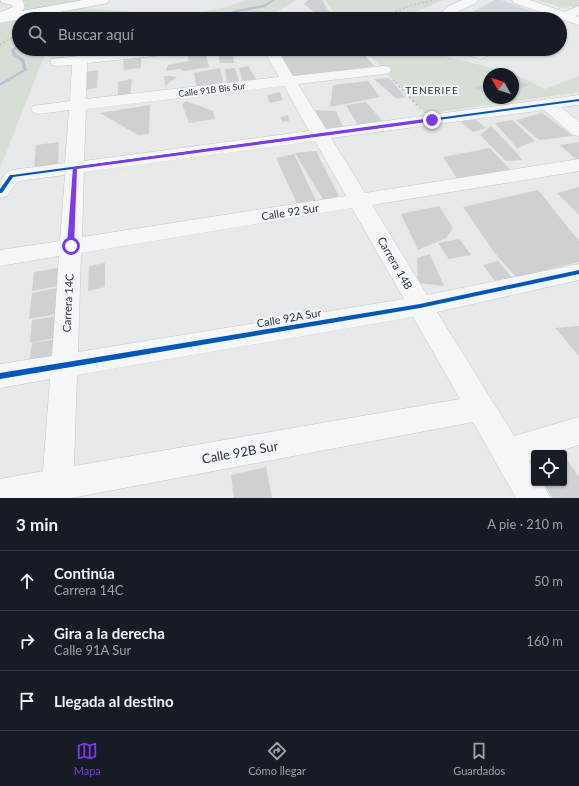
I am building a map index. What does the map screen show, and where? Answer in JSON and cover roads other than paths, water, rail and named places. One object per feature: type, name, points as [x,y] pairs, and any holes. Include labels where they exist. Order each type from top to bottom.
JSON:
[{"type":"main road","points":[[0,0],[18,3],[19,7],[14,12]]},
{"type":"main road","points":[[34,12],[103,0]]},
{"type":"main road","points":[[518,0],[554,12]]},
{"type":"main road","points":[[0,18],[12,13]]},
{"type":"main road","points":[[0,18],[12,16]]},
{"type":"main road","points":[[567,16],[579,22]]},
{"type":"street","points":[[449,12],[472,0]]},
{"type":"street","points":[[567,16],[579,10]]},
{"type":"street","points":[[57,62],[111,56]]},
{"type":"street","name":"Carrera 14B","points":[[274,56],[534,498]]},
{"type":"street","name":"Carrera 14C","points":[[57,491],[65,365],[80,59]]},
{"type":"street","name":"Calle 91B Bis Sur","points":[[39,110],[384,70]]},
{"type":"street","points":[[0,192],[12,176],[579,100]]},
{"type":"street","points":[[547,104],[579,131]]},
{"type":"street","name":"Calle 92 Sur","points":[[0,258],[579,165]]},
{"type":"street","name":"Calle 92A Sur","points":[[0,376],[420,306],[579,272]]},
{"type":"street","name":"Calle 92B Sur","points":[[0,495],[57,491],[480,408]]},
{"type":"street","points":[[507,453],[579,432]]},
{"type":"waterway","points":[[234,12],[264,6],[274,0]]},
{"type":"waterway","points":[[0,85],[25,70],[23,60],[16,56]]},
{"type":"district","name":"TENERIFE","points":[[432,90]]}]
